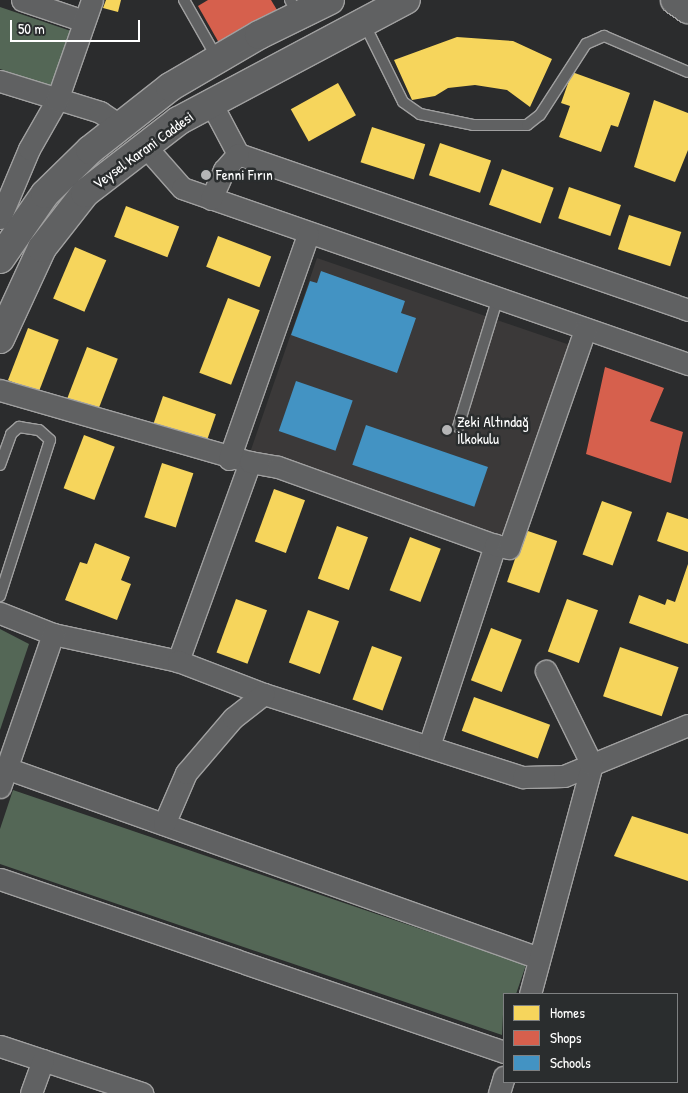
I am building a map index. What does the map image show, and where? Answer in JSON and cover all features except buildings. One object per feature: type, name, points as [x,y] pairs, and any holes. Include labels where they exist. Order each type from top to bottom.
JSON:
[{"type":"main road","name":"Veysel Karani Caddesi","points":[[0,259],[45,194],[121,126],[170,87],[218,59],[294,8],[330,0]]},
{"type":"main road","name":"Veysel Karani Caddesi","points":[[0,339],[42,248],[85,193],[145,146],[211,103],[363,21],[406,0]]},
{"type":"main road","points":[[676,0],[688,9]]},
{"type":"street","points":[[22,0],[84,21]]},
{"type":"street","points":[[0,218],[29,149],[57,100],[92,0]]},
{"type":"street","points":[[0,81],[100,112],[121,126]]},
{"type":"street","points":[[211,103],[238,154],[688,310]]},
{"type":"street","points":[[145,146],[182,188],[308,235],[688,364]]},
{"type":"street","points":[[211,199],[224,170],[238,154]]},
{"type":"street","points":[[229,459],[308,235]]},
{"type":"street","points":[[0,390],[229,459],[288,470],[495,545],[509,548],[585,330]]},
{"type":"street","points":[[178,661],[250,462]]},
{"type":"street","points":[[429,746],[495,545]]},
{"type":"street","points":[[0,613],[53,634],[178,661],[264,694],[523,777],[564,776],[688,725]]},
{"type":"street","points":[[53,634],[3,778],[164,824],[539,958]]},
{"type":"street","points":[[530,993],[592,765],[546,671]]},
{"type":"street","points":[[164,824],[186,773],[233,718],[264,694]]},
{"type":"street","points":[[0,879],[503,1052]]},
{"type":"street","points":[[0,1046],[142,1093]]},
{"type":"street","points":[[31,1093],[44,1060]]},
{"type":"street","points":[[499,1093],[503,1080]]},
{"type":"lane","points":[[184,0],[218,59]]},
{"type":"lane","points":[[363,21],[403,102],[420,114],[473,125],[528,125],[540,115],[586,44],[604,36],[688,72]]},
{"type":"lane","points":[[458,427],[497,300]]},
{"type":"lane","points":[[0,465],[11,434],[19,427],[39,430],[50,440],[0,596]]},
{"type":"shaded area","name":"Zeki Altındağ İlkokulu","points":[[317,258],[569,345],[502,537],[251,450]]},
{"type":"green space","points":[[0,7],[71,31],[53,87],[0,69]]},
{"type":"green space","points":[[0,629],[29,644],[0,730]]},
{"type":"green space","points":[[13,790],[526,965],[516,993],[503,993],[502,1035],[0,864],[0,829]]},
{"type":"place","name":"Fenni Fırın","points":[[206,175]]},
{"type":"place","name":"Zeki Altındağ İlkokulu","points":[[447,430]]}]
